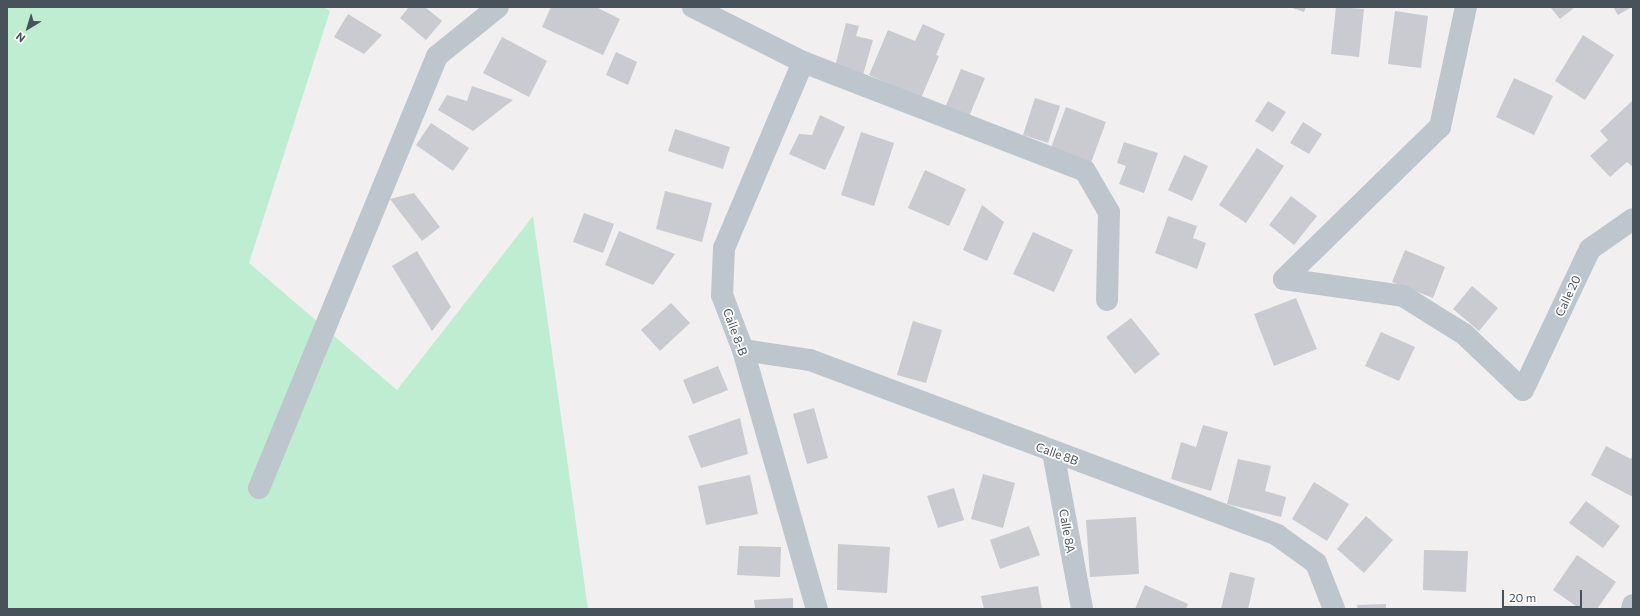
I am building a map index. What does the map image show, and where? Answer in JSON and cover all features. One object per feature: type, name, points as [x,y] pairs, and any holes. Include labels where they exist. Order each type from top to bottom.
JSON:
[{"type":"street","points":[[259,488],[437,56],[498,7]]},
{"type":"street","points":[[693,7],[803,62],[1085,171],[1109,212],[1107,300]]},
{"type":"street","name":"Calle 20","points":[[1466,7],[1440,127],[1284,279],[1403,296],[1464,334],[1523,390],[1590,249],[1633,218]]},
{"type":"street","name":"Calle 8-B","points":[[803,62],[724,248],[722,295],[743,350],[817,609]]},
{"type":"street","name":"Calle 8B","points":[[743,350],[810,360],[1277,535],[1316,563],[1334,609]]},
{"type":"street","name":"Calle 8A","points":[[1053,452],[1082,609]]},
{"type":"street","points":[[1632,609],[1633,605]]},
{"type":"green space","points":[[7,7],[323,7],[330,11],[249,263],[397,390],[533,216],[588,609],[7,609]]},
{"type":"building","points":[[409,7],[425,7],[442,21],[426,40],[400,18]]},
{"type":"building","points":[[551,7],[596,7],[620,19],[603,55],[542,27]]},
{"type":"building","points":[[1290,7],[1306,7],[1304,12]]},
{"type":"building","points":[[1336,7],[1364,9],[1359,57],[1331,54]]},
{"type":"building","points":[[1550,7],[1575,7],[1560,19]]},
{"type":"building","points":[[1613,7],[1632,7],[1618,15]]},
{"type":"building","points":[[1395,11],[1428,16],[1421,68],[1388,64]]},
{"type":"building","points":[[348,14],[382,35],[364,54],[334,37]]},
{"type":"building","points":[[846,23],[859,26],[856,36],[873,40],[863,75],[835,67]]},
{"type":"building","points":[[923,24],[945,34],[936,55],[939,56],[921,98],[869,75],[888,30],[915,41]]},
{"type":"building","points":[[1583,35],[1614,55],[1585,100],[1555,81]]},
{"type":"building","points":[[502,37],[547,61],[529,97],[483,73]]},
{"type":"building","points":[[616,52],[637,62],[628,85],[606,75]]},
{"type":"building","points":[[961,69],[985,78],[968,119],[945,108]]},
{"type":"building","points":[[1514,78],[1553,96],[1534,135],[1496,117]]},
{"type":"building","points":[[472,86],[513,100],[473,131],[438,110],[447,95],[467,101]]},
{"type":"building","points":[[1035,98],[1060,106],[1048,143],[1023,135]]},
{"type":"building","points":[[1633,100],[1633,167],[1627,162],[1610,177],[1590,156],[1608,140],[1600,131]]},
{"type":"building","points":[[1268,101],[1286,112],[1273,132],[1255,121]]},
{"type":"building","points":[[1066,107],[1106,122],[1089,168],[1049,153]]},
{"type":"building","points":[[820,115],[845,127],[825,170],[789,154],[799,134],[812,135]]},
{"type":"building","points":[[1303,122],[1322,134],[1309,154],[1290,143]]},
{"type":"building","points":[[431,123],[469,148],[453,171],[416,145]]},
{"type":"building","points":[[675,129],[730,147],[723,169],[668,151]]},
{"type":"building","points":[[861,132],[894,143],[874,206],[841,195]]},
{"type":"building","points":[[1124,142],[1158,153],[1144,193],[1119,184],[1126,166],[1117,163]]},
{"type":"building","points":[[1257,148],[1284,166],[1246,223],[1219,205]]},
{"type":"building","points":[[1184,155],[1208,166],[1192,201],[1168,190]]},
{"type":"building","points":[[925,170],[966,189],[949,226],[908,208]]},
{"type":"building","points":[[665,191],[712,203],[702,242],[656,229]]},
{"type":"building","points":[[414,193],[440,227],[422,241],[390,199]]},
{"type":"building","points":[[1291,196],[1317,216],[1294,245],[1269,225]]},
{"type":"building","points":[[982,205],[1004,222],[987,261],[963,250]]},
{"type":"building","points":[[584,213],[614,224],[603,253],[573,242]]},
{"type":"building","points":[[1168,216],[1197,226],[1193,238],[1206,243],[1197,269],[1155,253]]},
{"type":"building","points":[[619,231],[675,254],[653,285],[605,265]]},
{"type":"building","points":[[1033,232],[1073,250],[1054,292],[1013,274]]},
{"type":"building","points":[[1405,250],[1445,267],[1433,298],[1392,282]]},
{"type":"building","points":[[417,251],[451,307],[432,331],[392,266]]},
{"type":"building","points":[[1472,286],[1498,308],[1479,331],[1453,309]]},
{"type":"building","points":[[1296,298],[1317,349],[1274,366],[1254,314]]},
{"type":"building","points":[[671,303],[690,323],[660,351],[641,330]]},
{"type":"building","points":[[1131,318],[1160,354],[1135,374],[1106,337]]},
{"type":"building","points":[[913,321],[942,330],[926,383],[897,375]]},
{"type":"building","points":[[1381,332],[1415,347],[1399,381],[1365,366]]},
{"type":"building","points":[[718,366],[728,390],[693,404],[683,380]]},
{"type":"building","points":[[814,408],[828,458],[807,464],[793,414]]},
{"type":"building","points":[[740,418],[748,454],[701,468],[688,436]]},
{"type":"building","points":[[1203,425],[1228,432],[1211,491],[1171,479],[1181,442],[1196,447]]},
{"type":"building","points":[[1606,446],[1631,459],[1633,454],[1633,497],[1591,475]]},
{"type":"building","points":[[1238,459],[1271,466],[1265,491],[1286,497],[1281,517],[1227,504]]},
{"type":"building","points":[[983,474],[1015,483],[1003,528],[971,519]]},
{"type":"building","points":[[750,475],[758,514],[706,525],[698,486]]},
{"type":"building","points":[[1314,482],[1349,504],[1327,541],[1292,519]]},
{"type":"building","points":[[954,488],[964,520],[938,528],[927,496]]},
{"type":"building","points":[[1586,501],[1620,526],[1603,548],[1569,523]]},
{"type":"building","points":[[1366,516],[1393,540],[1364,573],[1337,549]]},
{"type":"building","points":[[1136,517],[1139,574],[1090,577],[1086,520]]},
{"type":"building","points":[[1029,526],[1040,555],[1000,569],[990,540]]},
{"type":"building","points":[[838,544],[890,547],[887,593],[837,590]]},
{"type":"building","points":[[739,546],[781,547],[780,577],[737,575]]},
{"type":"building","points":[[1424,550],[1468,551],[1466,592],[1423,590]]},
{"type":"building","points":[[1577,555],[1616,582],[1597,609],[1580,609],[1553,590]]},
{"type":"building","points":[[1230,572],[1255,578],[1248,609],[1221,609]]},
{"type":"building","points":[[1145,585],[1188,604],[1186,609],[1135,609]]},
{"type":"building","points":[[1038,586],[1042,609],[984,609],[981,596]]},
{"type":"building","points":[[793,598],[793,609],[755,609],[754,600]]},
{"type":"building","points":[[1386,604],[1386,609],[1358,609],[1357,605]]}]
